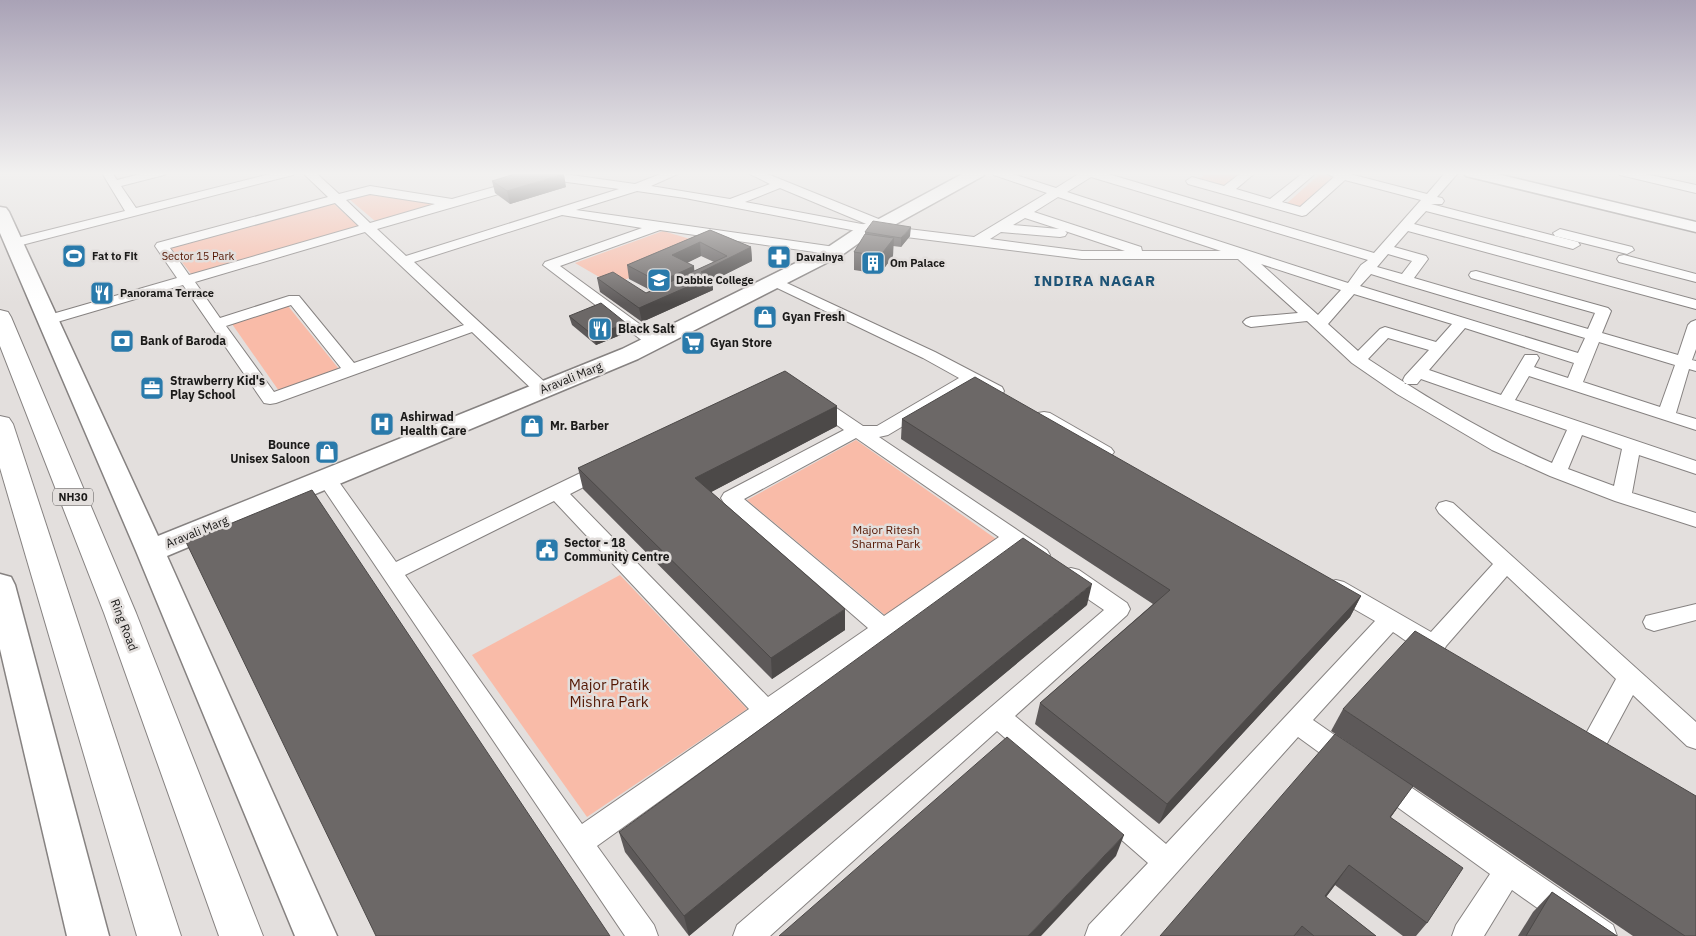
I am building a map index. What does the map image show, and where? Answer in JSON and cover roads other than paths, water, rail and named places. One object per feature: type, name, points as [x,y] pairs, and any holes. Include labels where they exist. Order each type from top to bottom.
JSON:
[{"type":"highway","name":"Ring Road","points":[[0,317],[144,677],[241,936]]},
{"type":"highway","points":[[0,424],[159,936]]},
{"type":"street","points":[[2,217],[150,551],[316,936]]},
{"type":"street","points":[[14,243],[118,217]]},
{"type":"street","points":[[271,217],[162,246],[270,399],[474,326]]},
{"type":"street","points":[[357,217],[542,390]]},
{"type":"street","points":[[48,320],[404,217]]},
{"type":"street","points":[[404,261],[546,217]]},
{"type":"street","points":[[594,217],[835,251]]},
{"type":"street","points":[[816,217],[906,233],[1082,255],[1242,254],[1358,360],[1403,390],[1498,446],[1557,472],[1696,520]]},
{"type":"street","points":[[852,217],[874,227]]},
{"type":"street","name":"Aravali Marg","points":[[150,551],[630,354],[776,282],[835,251],[894,217]]},
{"type":"street","points":[[976,242],[1018,217]]},
{"type":"street","points":[[1035,217],[1156,256]]},
{"type":"street","points":[[1129,217],[1349,289],[1583,360]]},
{"type":"street","points":[[1237,217],[1375,258],[1421,259],[1405,280]]},
{"type":"street","points":[[1251,322],[1315,320],[1349,289],[1413,217]]},
{"type":"street","points":[[1464,217],[1518,231],[1522,223],[1576,241],[1627,250],[1696,278]]},
{"type":"street","points":[[1653,217],[1696,227]]},
{"type":"street","points":[[1674,217],[1696,222]]},
{"type":"street","points":[[654,342],[550,265],[660,226]]},
{"type":"street","points":[[1404,226],[1696,305]]},
{"type":"street","points":[[1000,228],[1091,236]]},
{"type":"street","points":[[1562,269],[1576,241]]},
{"type":"street","points":[[1463,297],[1493,250]]},
{"type":"street","points":[[1615,284],[1627,250]]},
{"type":"street","points":[[1375,258],[1405,280],[1690,364]]},
{"type":"street","points":[[1284,282],[1295,271]]},
{"type":"street","points":[[1476,275],[1603,311],[1574,384]]},
{"type":"street","points":[[776,282],[929,355],[1123,462]]},
{"type":"street","points":[[1543,320],[1554,298]]},
{"type":"street","points":[[217,324],[294,300],[351,370]]},
{"type":"street","points":[[1403,390],[1461,323]]},
{"type":"street","points":[[1666,415],[1690,364],[1696,325]]},
{"type":"street","points":[[1358,360],[1385,332],[1440,348]]},
{"type":"street","points":[[1505,402],[1537,346]]},
{"type":"street","points":[[1524,368],[1696,424]]},
{"type":"street","points":[[1418,372],[1696,468]]},
{"type":"street","points":[[883,628],[731,498],[857,430],[869,433],[882,431],[955,389],[971,377]]},
{"type":"street","points":[[748,936],[1119,609],[801,392]]},
{"type":"street","points":[[1557,472],[1577,427]]},
{"type":"street","points":[[1622,496],[1632,446]]},
{"type":"street","points":[[391,573],[619,462]]},
{"type":"street","points":[[327,479],[643,936]]},
{"type":"street","points":[[557,492],[766,711]]},
{"type":"street","points":[[1446,508],[1696,738]]},
{"type":"street","points":[[578,843],[1014,536]]},
{"type":"street","points":[[1319,578],[1441,650],[1506,562]]},
{"type":"street","points":[[2,602],[88,936]]},
{"type":"street","points":[[1654,622],[1696,612]]},
{"type":"street","points":[[1100,936],[1390,620]]},
{"type":"street","points":[[1595,741],[1630,677]]},
{"type":"street","points":[[997,716],[1168,862]]},
{"type":"street","points":[[1296,722],[1602,936]]},
{"type":"street","points":[[1467,936],[1508,871]]},
{"type":"place","name":"Fat to Fit","points":[[74,256]]},
{"type":"place","name":"Davainya","points":[[779,257]]},
{"type":"place","name":"Om Palace","points":[[873,263]]},
{"type":"place","name":"Dabble College","points":[[659,280]]},
{"type":"place","name":"Panorama Terrace","points":[[102,293]]},
{"type":"place","name":"Gyan Fresh","points":[[765,317]]},
{"type":"place","name":"Black Salt","points":[[600,329]]},
{"type":"place","name":"Bank of Baroda","points":[[122,341]]},
{"type":"place","name":"Gyan Store","points":[[693,343]]},
{"type":"place","name":"Strawberry Kid's Play School","points":[[152,388]]},
{"type":"place","name":"Ashirwad Health Care","points":[[382,424]]},
{"type":"place","name":"Mr. Barber","points":[[532,426]]},
{"type":"place","name":"Bounce Unisex Saloon","points":[[327,452]]},
{"type":"place","name":"Sector - 18 Community Centre","points":[[547,550]]},
{"type":"district","name":"INDIRA NAGAR","points":[[1095,281]]},
{"type":"park label","name":"Sector 15 Park","points":[[198,256]]},
{"type":"park label","name":"Major Ritesh Sharma Park","points":[[886,537]]},
{"type":"park label","name":"Major Pratik Mishra Park","points":[[609,694]]}]
